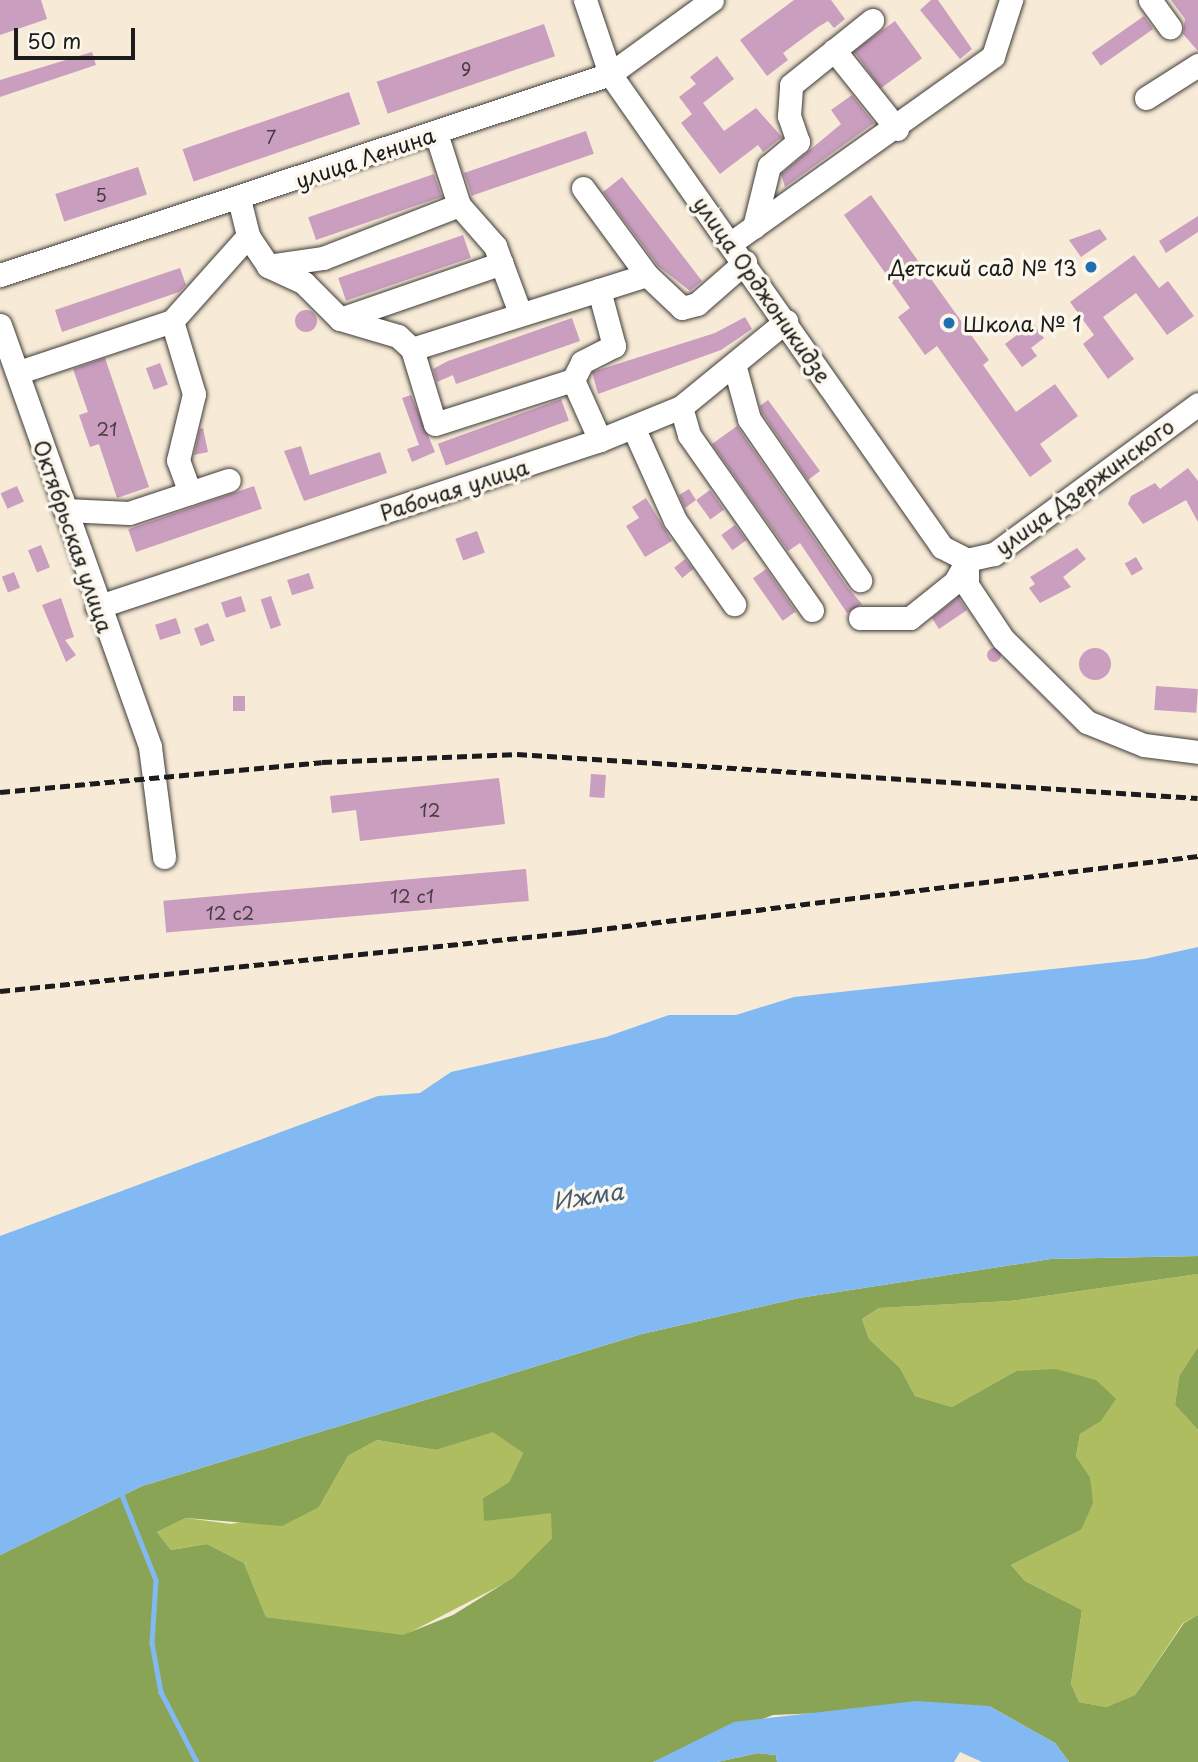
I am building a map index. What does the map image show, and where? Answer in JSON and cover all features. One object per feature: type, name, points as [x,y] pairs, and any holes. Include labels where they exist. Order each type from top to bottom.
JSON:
[{"type":"street","name":"улица Орджоникидзе","points":[[586,0],[610,74],[745,262],[942,547],[967,560]]},
{"type":"street","name":"улица Ленина","points":[[0,275],[239,199],[610,74],[712,0]]},
{"type":"street","points":[[731,243],[897,129],[993,56],[1011,0]]},
{"type":"street","points":[[1150,0],[1170,28]]},
{"type":"street","points":[[754,227],[769,166],[798,142],[789,116],[791,85],[872,20]]},
{"type":"street","points":[[834,50],[897,129]]},
{"type":"street","points":[[1146,98],[1198,65]]},
{"type":"street","points":[[436,133],[459,205],[481,224],[502,263],[520,313]]},
{"type":"street","points":[[583,188],[647,275],[682,308],[697,304],[745,262]]},
{"type":"street","points":[[239,199],[248,236],[268,266],[303,283],[340,319],[397,336],[412,349],[435,424],[573,380],[582,362],[614,346],[599,290]]},
{"type":"street","points":[[268,266],[323,258],[459,205]]},
{"type":"street","points":[[19,372],[172,320],[248,236]]},
{"type":"street","points":[[340,319],[502,263]]},
{"type":"street","points":[[412,349],[647,275]]},
{"type":"street","points":[[172,320],[194,394],[178,460],[190,493]]},
{"type":"street","name":"Рабочая улица","points":[[97,607],[633,427],[681,407],[786,321]]},
{"type":"street","name":"Октябрьская улица","points":[[0,325],[19,372],[97,607],[150,747],[164,857]]},
{"type":"street","points":[[733,364],[750,419],[860,580]]},
{"type":"street","points":[[573,380],[600,440]]},
{"type":"street","name":"улица Дзержинского","points":[[967,560],[994,554],[1198,404]]},
{"type":"street","points":[[681,407],[689,435],[811,610]]},
{"type":"street","points":[[633,427],[675,520],[734,604]]},
{"type":"street","points":[[65,510],[130,513],[229,480]]},
{"type":"street","points":[[860,618],[910,618],[955,582],[967,560]]},
{"type":"street","points":[[967,560],[968,585],[1003,639],[1087,722],[1144,745],[1198,752]]},
{"type":"green space","points":[[1198,1256],[1198,1274],[1010,1301],[879,1308],[862,1319],[869,1339],[900,1368],[915,1396],[952,1407],[1016,1371],[1056,1369],[1096,1380],[1116,1399],[1100,1422],[1080,1434],[1076,1456],[1090,1477],[1093,1503],[1081,1530],[1011,1565],[1025,1581],[1082,1610],[1071,1684],[1079,1702],[1106,1707],[1135,1695],[1184,1623],[1198,1615],[1198,1762],[1069,1762],[1055,1743],[989,1706],[773,1715],[653,1762],[0,1762],[0,1555],[142,1486],[642,1334],[799,1298],[1051,1259]],"holes":[[[493,1432],[523,1453],[509,1482],[483,1498],[484,1521],[551,1513],[552,1538],[513,1578],[453,1615],[403,1635],[266,1617],[244,1563],[207,1544],[171,1550],[157,1532],[186,1518],[282,1526],[319,1507],[348,1456],[377,1440],[436,1450]]]},
{"type":"green space","points":[[1198,1274],[1198,1347],[1179,1376],[1175,1405],[1198,1430],[1198,1615],[1183,1623],[1135,1695],[1106,1707],[1079,1702],[1071,1684],[1082,1610],[1025,1581],[1011,1565],[1081,1530],[1090,1477],[1076,1456],[1080,1434],[1100,1422],[1016,1371],[952,1407],[915,1396],[900,1368],[869,1339],[862,1319],[879,1308],[1010,1301]]},
{"type":"green space","points":[[1198,1347],[1198,1430],[1175,1405],[1179,1376]]},
{"type":"green space","points":[[493,1431],[523,1453],[509,1482],[483,1498],[524,1514],[552,1512],[552,1538],[513,1579],[403,1636],[266,1617],[244,1563],[207,1544],[171,1550],[157,1532],[186,1518],[231,1524],[319,1507],[348,1456],[377,1440],[436,1450]]},
{"type":"green space","points":[[758,1753],[776,1755],[777,1762],[717,1762]]},
{"type":"water","name":"Ижма","points":[[1198,947],[1198,1256],[1051,1259],[799,1298],[642,1334],[142,1486],[0,1555],[0,1236],[378,1096],[420,1093],[451,1072],[606,1037],[669,1015],[736,1015],[794,997],[1144,959]]},
{"type":"water","points":[[916,1701],[989,1706],[1055,1743],[1069,1762],[982,1762],[960,1752],[954,1762],[777,1762],[776,1755],[758,1753],[717,1762],[653,1762],[734,1722]]},
{"type":"building","points":[[0,0],[41,0],[47,19],[0,35]]},
{"type":"building","points":[[794,0],[831,0],[845,19],[834,28],[828,21],[818,27],[783,53],[788,60],[767,76],[740,40]]},
{"type":"building","points":[[931,0],[938,0],[972,49],[960,59],[920,10]]},
{"type":"building","points":[[1171,0],[1198,0],[1198,51],[1183,34],[1185,19]]},
{"type":"building","points":[[1144,16],[1153,29],[1101,66],[1092,53]]},
{"type":"building","points":[[895,21],[922,58],[881,88],[854,51]]},
{"type":"building","points":[[544,24],[555,56],[388,114],[377,82]]},
{"type":"building","points":[[92,52],[96,65],[0,97],[0,80]]},
{"type":"building","points":[[717,56],[734,79],[703,103],[724,131],[756,108],[782,137],[763,152],[758,145],[720,174],[681,123],[692,114],[679,97],[696,84],[690,77]]},
{"type":"building","points":[[349,92],[360,124],[194,181],[183,149]]},
{"type":"building","points":[[852,95],[874,123],[785,187],[781,174],[841,124],[831,110]]},
{"type":"building","points":[[586,131],[594,154],[472,196],[464,173]]},
{"type":"building","points":[[138,167],[147,195],[64,221],[55,194]]},
{"type":"building","points":[[434,174],[442,197],[316,240],[308,217]]},
{"type":"building","points":[[622,177],[702,281],[690,291],[658,266],[603,192]]},
{"type":"building","points":[[871,195],[989,360],[983,365],[1016,412],[1055,384],[1078,416],[1040,444],[1052,461],[1030,477],[937,346],[925,355],[898,317],[910,308],[844,215]]},
{"type":"building","points":[[1198,216],[1198,232],[1166,253],[1159,241]]},
{"type":"building","points":[[1100,229],[1107,239],[1081,257],[1069,240]]},
{"type":"building","points":[[463,235],[471,258],[346,301],[338,278]]},
{"type":"building","points":[[1134,255],[1159,288],[1168,281],[1194,316],[1167,335],[1136,293],[1103,317],[1134,359],[1108,379],[1083,344],[1094,335],[1070,302]]},
{"type":"building","points":[[180,268],[186,285],[179,292],[62,332],[55,310]]},
{"type":"building","points":[[306,310],[314,313],[317,321],[314,329],[306,332],[298,329],[295,321],[298,313]]},
{"type":"building","points":[[745,317],[752,329],[721,350],[598,394],[592,372],[715,333]]},
{"type":"building","points":[[572,318],[580,341],[456,384],[453,375],[437,382],[433,369],[448,361]]},
{"type":"building","points":[[1033,323],[1044,338],[1031,348],[1037,356],[1022,367],[1005,344]]},
{"type":"building","points":[[105,358],[149,487],[117,498],[99,444],[90,447],[79,415],[88,412],[73,369]]},
{"type":"building","points":[[160,363],[168,385],[154,390],[146,368]]},
{"type":"building","points":[[411,395],[435,452],[412,462],[407,449],[419,445],[402,398]]},
{"type":"building","points":[[561,399],[569,421],[446,465],[438,444]]},
{"type":"building","points":[[768,400],[820,471],[808,480],[762,413],[760,406]]},
{"type":"building","points":[[737,426],[848,588],[862,604],[847,613],[800,543],[788,551],[712,444]]},
{"type":"building","points":[[203,428],[208,452],[194,455],[200,429]]},
{"type":"building","points":[[301,446],[310,475],[380,452],[387,473],[304,501],[284,451]]},
{"type":"building","points":[[1188,468],[1198,481],[1198,522],[1186,500],[1143,524],[1128,504],[1131,496],[1155,483],[1160,489]]},
{"type":"building","points":[[17,486],[24,502],[7,509],[1,493]]},
{"type":"building","points":[[254,486],[262,509],[136,552],[128,529]]},
{"type":"building","points":[[689,489],[696,500],[685,508],[679,495]]},
{"type":"building","points":[[710,490],[724,509],[710,519],[696,500]]},
{"type":"building","points":[[646,498],[672,541],[645,557],[626,526],[639,518],[632,507]]},
{"type":"building","points":[[735,525],[746,540],[732,550],[721,535]]},
{"type":"building","points":[[477,531],[485,553],[463,560],[455,539]]},
{"type":"building","points":[[41,545],[50,567],[37,572],[28,550]]},
{"type":"building","points":[[1077,548],[1086,559],[1063,577],[1071,587],[1040,603],[1029,588],[1035,584],[1030,577]]},
{"type":"building","points":[[1136,557],[1143,569],[1132,576],[1125,564]]},
{"type":"building","points":[[685,559],[693,569],[682,578],[674,568]]},
{"type":"building","points":[[766,569],[796,612],[783,621],[753,578]]},
{"type":"building","points":[[14,572],[20,588],[8,593],[2,577]]},
{"type":"building","points":[[309,573],[314,588],[292,595],[287,580]]},
{"type":"building","points":[[241,596],[246,611],[226,618],[221,602]]},
{"type":"building","points":[[271,596],[281,625],[271,629],[261,600]]},
{"type":"building","points":[[958,597],[967,610],[939,629],[932,618]]},
{"type":"building","points":[[61,598],[74,637],[65,640],[76,655],[66,662],[42,605]]},
{"type":"building","points":[[176,618],[181,633],[160,640],[155,625]]},
{"type":"building","points":[[208,623],[215,641],[201,646],[194,628]]},
{"type":"building","points":[[991,648],[997,648],[1001,655],[997,662],[991,662],[987,658],[987,652]]},
{"type":"building","points":[[1095,648],[1106,653],[1111,664],[1106,675],[1095,680],[1084,675],[1079,664],[1084,653]]},
{"type":"building","points":[[1156,686],[1198,689],[1196,713],[1154,710]]},
{"type":"building","points":[[233,696],[245,696],[245,711],[233,711]]},
{"type":"building","points":[[591,774],[606,775],[604,798],[589,797]]},
{"type":"building","points":[[499,778],[505,824],[360,841],[356,810],[332,813],[330,796]]},
{"type":"building","points":[[526,869],[529,901],[166,933],[163,901]]},
{"type":"waterway","points":[[120,1490],[156,1580],[152,1643],[161,1692],[197,1762]]},
{"type":"railway","points":[[0,792],[322,762],[517,754],[1198,798]]},
{"type":"railway","points":[[0,991],[577,932],[1198,856]]},
{"type":"place","name":"Детский сад № 13","points":[[1091,267]]},
{"type":"place","name":"Школа № 1","points":[[949,323]]}]
